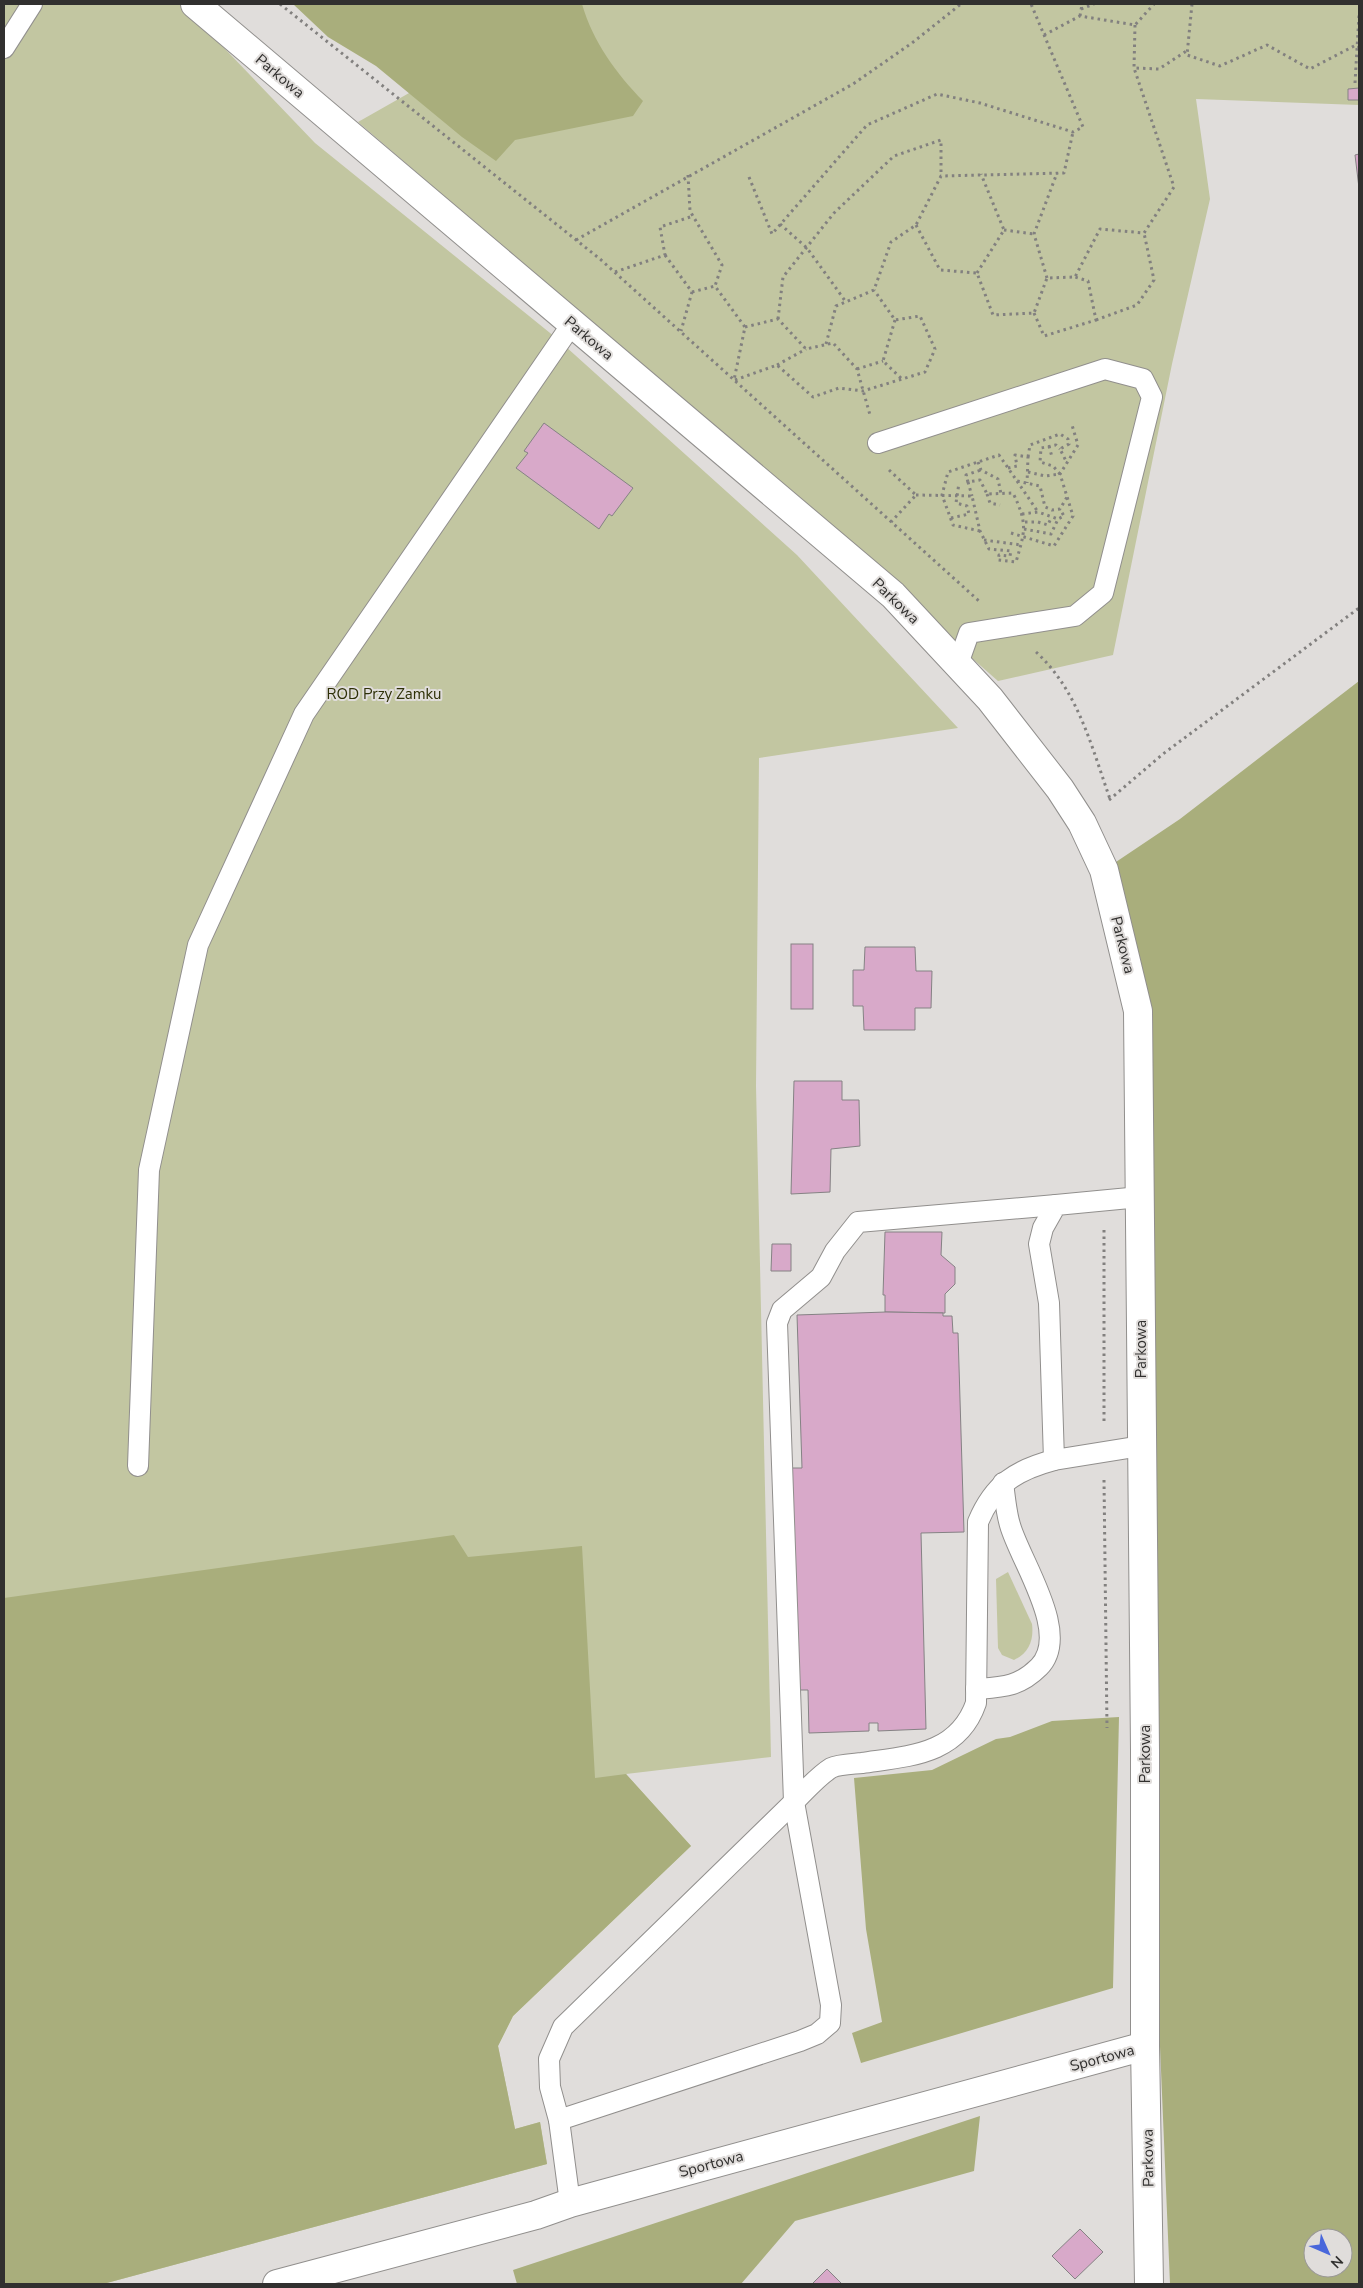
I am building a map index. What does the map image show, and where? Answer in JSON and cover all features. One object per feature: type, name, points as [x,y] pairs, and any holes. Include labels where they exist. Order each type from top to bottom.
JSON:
[{"type":"street","name":"Parkowa","points":[[195,4],[893,595],[990,699],[1060,789],[1082,823],[1104,870],[1138,1011],[1145,1750],[1145,2046],[1149,2284]]},
{"type":"street","name":"Sportowa","points":[[277,2284],[536,2215],[570,2203],[1145,2046]]},
{"type":"lane","points":[[4,48],[32,4]]},
{"type":"lane","points":[[138,1466],[149,1170],[198,945],[304,714],[572,324]]},
{"type":"lane","points":[[878,444],[1105,369],[1143,380],[1152,397],[1103,593],[1075,616],[969,633],[958,664]]},
{"type":"lane","points":[[559,2120],[800,2041],[817,2034],[830,2023],[831,2005],[794,1802],[777,1323],[782,1310],[821,1277],[836,1251],[858,1222],[1140,1197]]},
{"type":"lane","points":[[1054,1460],[1049,1304],[1039,1244],[1043,1228],[1056,1205]]},
{"type":"lane","points":[[570,2203],[559,2120],[550,2087],[549,2059],[563,2027],[794,1802],[832,1768],[917,1755],[936,1749],[955,1735],[971,1717],[976,1703],[978,1522],[987,1502],[1003,1483],[1029,1466],[1054,1460],[1141,1446]]},
{"type":"lane","points":[[976,1689],[1002,1688],[1018,1684],[1042,1664],[1050,1647],[1049,1623],[1042,1600],[1010,1525],[1003,1483]]},
{"type":"path","points":[[280,4],[614,272],[1044,659],[1062,682],[1077,708],[1110,799]]},
{"type":"path","points":[[576,240],[688,175],[853,84],[912,43],[961,4]]},
{"type":"path","points":[[749,177],[772,234],[867,125],[936,94],[980,103],[1073,132],[1083,127],[1031,4]]},
{"type":"path","points":[[1080,16],[1082,4]]},
{"type":"path","points":[[1081,9],[1094,4]]},
{"type":"path","points":[[1057,173],[1034,234],[1047,278],[1034,313],[1044,336],[1137,305],[1154,280],[1144,233],[1174,187],[1134,68],[1135,25],[1154,4]]},
{"type":"path","points":[[1192,4],[1187,55],[1220,66],[1267,45],[1310,69],[1358,46]]},
{"type":"path","points":[[1355,83],[1359,15]]},
{"type":"path","points":[[1044,35],[1080,16],[1135,25]]},
{"type":"path","points":[[1134,68],[1159,69],[1188,50]]},
{"type":"path","points":[[940,176],[1064,173],[1073,132]]},
{"type":"path","points":[[806,349],[778,319],[782,277],[834,213],[894,156],[941,140],[940,176],[916,225],[891,242],[874,290],[836,306],[826,344]]},
{"type":"path","points":[[981,174],[1004,230]]},
{"type":"path","points":[[688,175],[690,211],[722,265],[715,286]]},
{"type":"path","points":[[692,292],[665,255],[660,227],[693,216]]},
{"type":"path","points":[[780,224],[807,248],[846,302]]},
{"type":"path","points":[[916,225],[940,270],[977,273]]},
{"type":"path","points":[[1004,230],[1034,234]]},
{"type":"path","points":[[977,273],[1004,230]]},
{"type":"path","points":[[1075,277],[1100,230],[1144,233]]},
{"type":"path","points":[[614,272],[665,255]]},
{"type":"path","points":[[977,273],[993,315],[1034,313]]},
{"type":"path","points":[[1047,278],[1075,277],[1088,281],[1096,320]]},
{"type":"path","points":[[692,292],[715,286]]},
{"type":"path","points":[[715,286],[745,326],[734,380]]},
{"type":"path","points":[[874,290],[895,320]]},
{"type":"path","points":[[681,332],[692,292]]},
{"type":"path","points":[[777,365],[813,398],[839,388],[863,391],[925,372],[935,349],[920,316],[895,320]]},
{"type":"path","points":[[745,326],[778,319]]},
{"type":"path","points":[[883,360],[895,320]]},
{"type":"path","points":[[734,380],[777,365],[806,349],[833,343],[857,369],[884,466],[916,495],[972,496]]},
{"type":"path","points":[[857,369],[883,360]]},
{"type":"path","points":[[883,360],[902,379]]},
{"type":"path","points":[[1028,472],[1045,476],[1060,474],[1078,444],[1072,425]]},
{"type":"path","points":[[1028,483],[1030,445],[1060,434],[1068,439],[1069,444],[1060,449]]},
{"type":"path","points":[[1011,533],[1054,546],[1073,516],[1060,474],[1053,466],[1040,462],[1040,448],[1036,443]]},
{"type":"path","points":[[1040,448],[1056,444],[1067,464]]},
{"type":"path","points":[[1049,446],[1052,457]]},
{"type":"path","points":[[980,531],[953,525],[942,495],[948,472],[999,455],[1038,512],[1058,519],[1064,516],[1060,509]]},
{"type":"path","points":[[1008,468],[1017,466],[1015,455],[1028,457]]},
{"type":"path","points":[[978,462],[981,470],[998,479],[1001,494]]},
{"type":"path","points":[[981,470],[966,476],[980,531],[989,549],[1011,551],[1010,556],[999,555],[998,560],[1016,562],[1025,522],[1014,493],[987,494]]},
{"type":"path","points":[[968,482],[980,480],[990,503],[1000,505]]},
{"type":"path","points":[[1017,481],[1040,486],[1045,507],[1052,510],[1060,509]]},
{"type":"path","points":[[951,518],[969,514],[967,506],[956,503],[955,495],[959,482]]},
{"type":"path","points":[[891,522],[916,495]]},
{"type":"path","points":[[1060,509],[1067,497]]},
{"type":"path","points":[[1022,514],[1038,512]]},
{"type":"path","points":[[1025,522],[1048,525],[1051,518]]},
{"type":"path","points":[[1024,529],[1051,534],[1058,519]]},
{"type":"path","points":[[984,540],[1021,545]]},
{"type":"path","points":[[1082,823],[1163,754],[1359,608]]},
{"type":"green space","name":"ROD Przy Zamku","points":[[4,4],[182,4],[315,143],[555,337],[797,555],[958,728],[759,758],[756,1086],[771,1757],[626,1774],[691,1846],[513,2016],[498,2046],[515,2129],[540,2122],[547,2164],[103,2284],[4,2284]]},
{"type":"green space","points":[[293,4],[582,4],[592,31],[606,56],[643,101],[633,116],[515,140],[496,161],[462,137],[376,66],[328,37]]},
{"type":"green space","points":[[566,4],[1359,4],[1359,99],[1348,100],[1359,100],[1359,105],[1196,99],[1210,199],[1172,364],[1113,655],[998,681],[539,278],[358,122]]},
{"type":"green space","points":[[1359,681],[1359,2284],[1170,2284],[1145,1690],[1139,1087],[1104,870],[1180,819]]},
{"type":"green space","points":[[454,1535],[468,1557],[582,1546],[595,1778],[626,1774],[691,1846],[513,2016],[498,2046],[515,2129],[540,2122],[547,2164],[103,2284],[4,2284],[4,1598]]},
{"type":"green space","points":[[1008,1572],[1032,1624],[1031,1641],[1027,1650],[1014,1660],[1002,1655],[998,1648],[996,1579]]},
{"type":"green space","points":[[1119,1717],[1113,1988],[861,2063],[852,2033],[882,2022],[866,1929],[854,1778],[932,1770],[996,1739],[1010,1737],[1052,1721]]},
{"type":"green space","points":[[980,2116],[974,2171],[795,2221],[741,2284],[517,2284],[513,2270]]},
{"type":"building","points":[[1359,88],[1359,100],[1348,100],[1348,89]]},
{"type":"building","points":[[1359,154],[1359,188],[1355,155]]},
{"type":"building","points":[[544,423],[633,488],[612,516],[609,514],[599,529],[516,468],[528,453],[524,451]]},
{"type":"building","points":[[791,944],[813,944],[813,1009],[791,1009]]},
{"type":"building","points":[[865,947],[915,947],[916,971],[932,971],[931,1008],[915,1008],[915,1030],[864,1030],[863,1006],[853,1006],[853,970],[864,970]]},
{"type":"building","points":[[794,1081],[842,1081],[842,1100],[859,1100],[860,1146],[831,1149],[830,1192],[791,1194]]},
{"type":"building","points":[[885,1232],[942,1232],[941,1255],[955,1267],[955,1284],[945,1294],[945,1313],[885,1312],[885,1295],[883,1295]]},
{"type":"building","points":[[772,1244],[791,1244],[791,1271],[771,1271]]},
{"type":"building","points":[[886,1312],[943,1313],[943,1316],[952,1316],[953,1333],[958,1333],[964,1532],[921,1533],[926,1729],[878,1731],[878,1723],[869,1723],[869,1731],[809,1733],[808,1690],[798,1690],[792,1468],[802,1468],[797,1315]]},
{"type":"building","points":[[1080,2229],[1103,2252],[1075,2279],[1052,2256]]},
{"type":"building","points":[[827,2269],[842,2284],[812,2284]]}]
